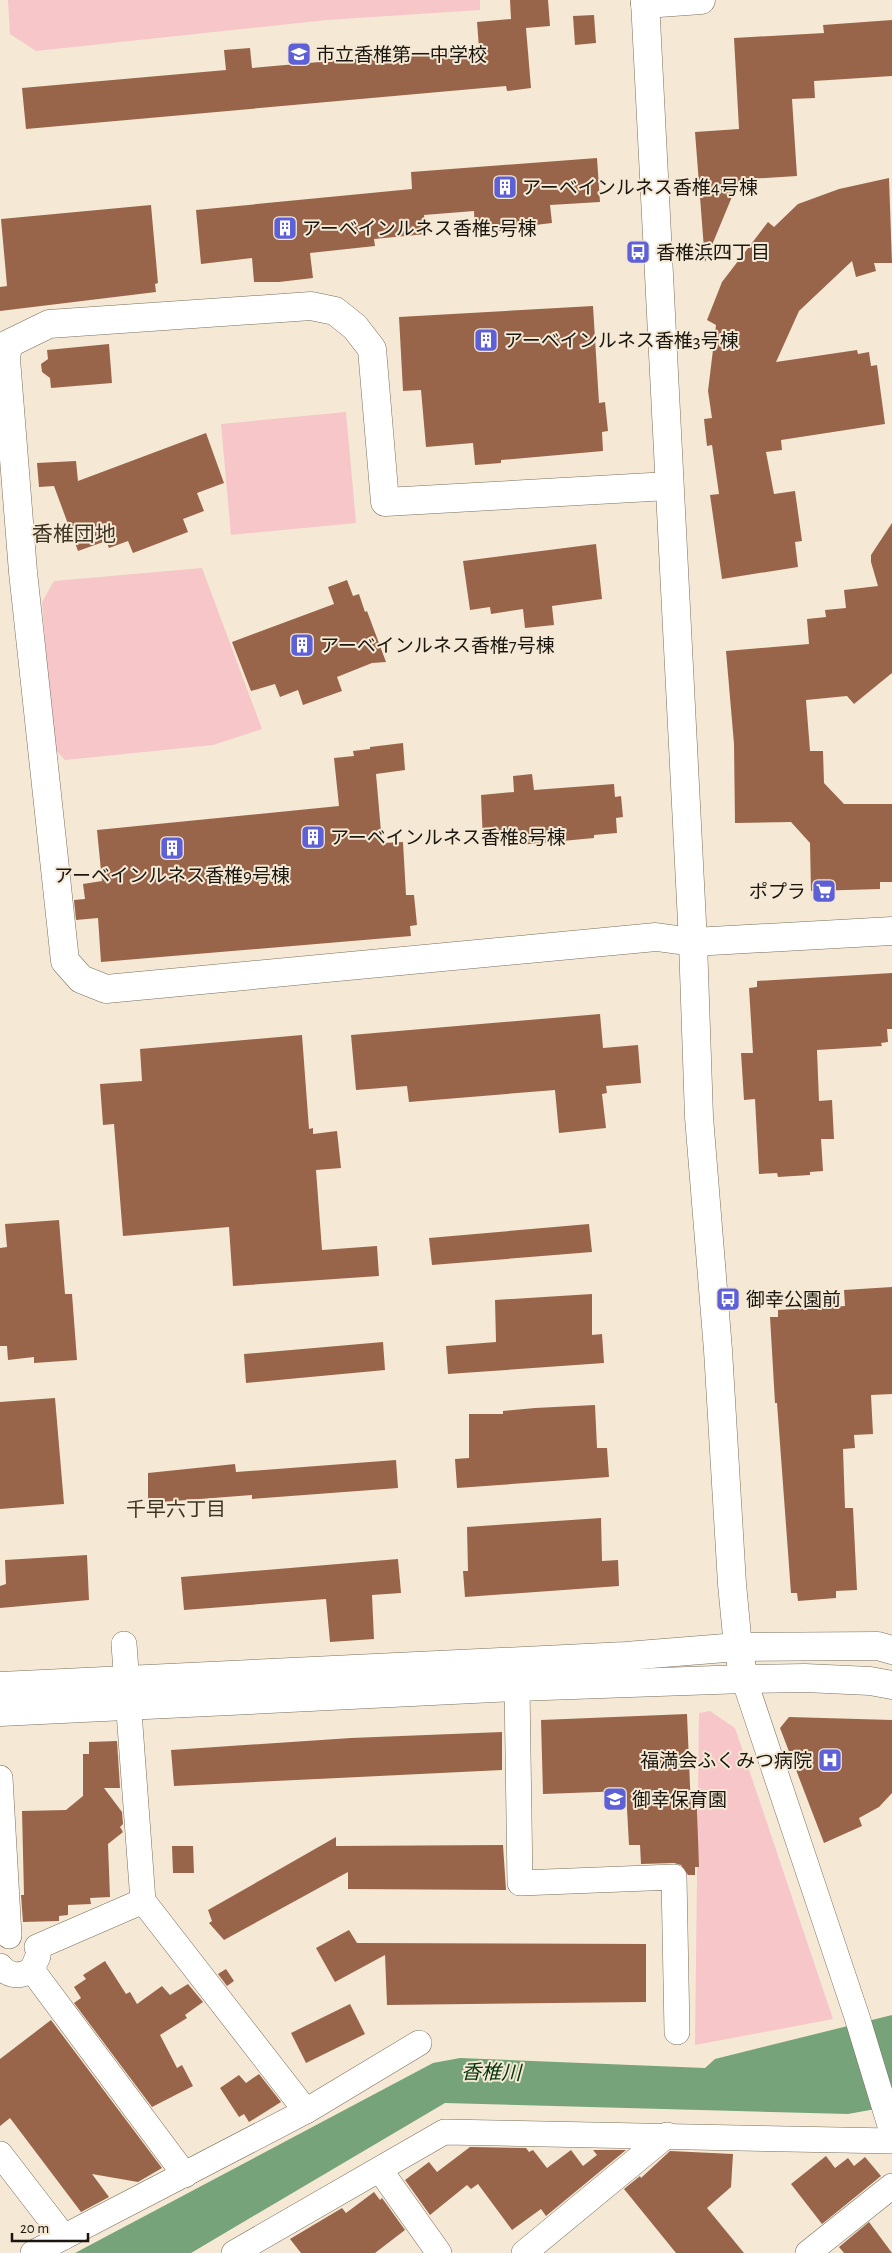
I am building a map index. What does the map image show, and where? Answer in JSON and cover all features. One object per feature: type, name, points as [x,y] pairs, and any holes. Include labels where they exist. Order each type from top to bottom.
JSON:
[{"type":"street","points":[[234,2253],[444,2132],[667,2135],[892,2134],[857,2017],[744,1679],[738,1647],[699,1117],[693,942],[645,2],[701,0]]},
{"type":"street","points":[[669,486],[385,502],[372,349],[355,326],[335,311],[311,306],[50,324],[8,344],[6,359],[22,572],[65,961],[81,979],[106,990],[656,937],[693,942],[892,931]]},
{"type":"street","points":[[124,1644],[143,1901],[306,2111]]},
{"type":"street","points":[[0,1712],[128,1693],[738,1647],[878,1646],[892,1650]]},
{"type":"street","points":[[0,1686],[128,1693],[517,1687],[805,1678],[870,1681],[892,1685]]},
{"type":"street","points":[[517,1687],[520,1883],[674,1877],[677,2032]]},
{"type":"street","points":[[0,1778],[3,1938],[16,1934],[28,1937],[34,1959],[185,2175]]},
{"type":"street","points":[[0,1966],[8,1973],[20,1975],[34,1959],[143,1901]]},
{"type":"street","points":[[32,2253],[306,2111],[419,2043]]},
{"type":"street","points":[[524,2253],[667,2135]]},
{"type":"street","points":[[0,2154],[64,2237]]},
{"type":"street","points":[[380,2170],[439,2253]]},
{"type":"street","points":[[808,2253],[892,2186]]},
{"type":"shaded area","points":[[8,0],[480,0],[480,10],[327,20],[36,51],[10,34]]},
{"type":"shaded area","points":[[346,412],[356,523],[231,535],[221,424]]},
{"type":"shaded area","points":[[202,568],[262,729],[213,745],[65,760],[53,747],[42,602],[54,581]]},
{"type":"shaded area","points":[[710,1711],[735,1728],[833,2019],[695,2045],[699,1713]]},
{"type":"water","name":"香椎川","points":[[892,2015],[892,2106],[848,2114],[445,2103],[191,2253],[75,2253],[433,2063],[460,2058],[705,2068],[715,2059]]},
{"type":"building","points":[[510,0],[548,0],[550,26],[526,28],[531,88],[507,91],[506,86],[26,129],[22,88],[226,70],[224,50],[250,48],[252,68],[479,48],[477,22],[511,19]]},
{"type":"building","points":[[594,15],[596,43],[575,45],[573,16]]},
{"type":"building","points":[[892,20],[892,76],[814,81],[815,98],[792,99],[797,176],[748,179],[748,187],[736,187],[705,262],[695,132],[739,129],[734,38],[824,33],[823,25]]},
{"type":"building","points":[[597,158],[600,202],[550,205],[552,223],[535,225],[536,228],[475,233],[474,211],[424,215],[426,234],[374,239],[375,246],[310,253],[313,278],[279,282],[254,282],[252,258],[201,264],[196,210],[412,189],[411,172]]},
{"type":"building","points":[[889,178],[892,263],[874,263],[876,271],[856,277],[852,261],[799,311],[776,362],[857,350],[858,354],[869,352],[871,366],[877,365],[885,424],[781,440],[782,450],[766,452],[774,494],[795,491],[802,541],[795,542],[798,567],[722,579],[710,495],[719,494],[712,445],[707,446],[704,419],[712,418],[708,391],[716,325],[707,320],[722,282],[768,222],[774,227],[798,204],[839,189]]},
{"type":"building","points":[[151,205],[158,283],[155,284],[156,292],[0,311],[0,287],[7,286],[1,219]]},
{"type":"building","points":[[593,306],[599,403],[605,402],[608,431],[602,432],[603,451],[501,460],[501,463],[475,465],[473,443],[426,447],[421,390],[403,391],[399,317]]},
{"type":"building","points":[[109,344],[112,383],[51,388],[50,378],[42,372],[41,364],[48,359],[47,350]]},
{"type":"building","points":[[206,433],[224,483],[197,493],[204,511],[183,519],[188,532],[133,553],[128,541],[109,548],[106,541],[78,551],[54,486],[39,487],[37,463],[76,461],[78,481]]},
{"type":"building","points":[[892,523],[892,673],[854,704],[847,696],[806,700],[810,751],[823,751],[824,783],[844,804],[892,804],[892,882],[880,882],[880,889],[811,891],[810,843],[791,822],[735,823],[734,744],[726,651],[809,644],[807,619],[826,617],[825,610],[846,608],[844,590],[878,586],[871,562],[871,555]]},
{"type":"building","points":[[596,544],[602,599],[552,606],[554,625],[525,628],[523,609],[491,614],[490,607],[470,610],[463,561]]},
{"type":"building","name":"アーベインルネス香椎7号棟","points":[[347,580],[353,596],[359,594],[386,662],[372,663],[337,677],[342,691],[303,705],[298,690],[280,697],[275,684],[251,691],[232,642],[334,604],[328,587]]},
{"type":"building","points":[[403,743],[405,770],[376,774],[382,843],[403,842],[406,895],[414,895],[417,925],[410,926],[411,936],[101,962],[98,918],[76,920],[74,900],[85,899],[83,884],[102,881],[97,830],[339,806],[334,758],[354,756],[353,751],[370,749],[370,747]]},
{"type":"building","points":[[532,774],[534,790],[614,784],[615,797],[621,796],[623,817],[616,818],[617,833],[594,835],[594,838],[509,846],[508,840],[483,842],[481,795],[514,792],[513,776]]},
{"type":"building","points":[[892,973],[892,1029],[887,1029],[888,1042],[881,1043],[882,1046],[817,1050],[819,1101],[832,1100],[834,1139],[821,1139],[823,1171],[810,1172],[810,1175],[778,1177],[777,1173],[759,1174],[755,1099],[744,1100],[741,1053],[753,1053],[749,988],[757,987],[757,981]]},
{"type":"building","points":[[600,1014],[603,1048],[638,1045],[641,1083],[606,1086],[607,1093],[602,1094],[606,1128],[559,1133],[555,1090],[409,1102],[407,1086],[356,1090],[351,1035]]},
{"type":"building","points":[[302,1035],[309,1129],[313,1128],[313,1134],[337,1131],[341,1168],[316,1170],[322,1250],[377,1246],[379,1276],[233,1286],[229,1227],[123,1236],[114,1124],[103,1125],[100,1084],[142,1081],[140,1049]]},
{"type":"building","points":[[59,1220],[65,1294],[72,1294],[77,1360],[34,1363],[34,1357],[8,1360],[7,1346],[0,1346],[0,1248],[7,1247],[5,1224]]},
{"type":"building","points":[[589,1224],[592,1252],[432,1265],[429,1238]]},
{"type":"building","points":[[892,1287],[892,1394],[871,1395],[873,1434],[854,1435],[855,1448],[843,1449],[845,1508],[853,1508],[857,1590],[836,1591],[836,1598],[798,1601],[797,1593],[791,1593],[777,1403],[775,1403],[770,1317],[778,1317],[778,1310],[845,1306],[844,1290]]},
{"type":"building","points":[[592,1294],[592,1335],[602,1334],[604,1363],[448,1374],[446,1346],[496,1342],[495,1300]]},
{"type":"building","points":[[383,1342],[385,1370],[246,1383],[244,1354]]},
{"type":"building","points":[[55,1398],[64,1504],[0,1509],[0,1402]]},
{"type":"building","points":[[595,1405],[597,1448],[607,1448],[609,1477],[457,1488],[455,1459],[469,1458],[469,1414],[503,1414],[503,1411]]},
{"type":"building","points":[[396,1460],[398,1488],[252,1499],[252,1495],[148,1503],[148,1473],[235,1464],[236,1472]]},
{"type":"building","points":[[601,1518],[602,1561],[618,1560],[619,1586],[465,1597],[463,1571],[468,1571],[467,1527]]},
{"type":"building","points":[[87,1555],[89,1600],[0,1608],[0,1586],[6,1584],[5,1560]]},
{"type":"building","points":[[398,1559],[401,1593],[372,1595],[374,1639],[330,1642],[326,1599],[184,1610],[181,1577]]},
{"type":"building","points":[[687,1714],[691,1809],[697,1809],[699,1867],[695,1867],[695,1875],[688,1875],[681,1865],[674,1863],[641,1864],[640,1845],[629,1845],[626,1791],[543,1794],[541,1720]]},
{"type":"building","points":[[789,1717],[892,1720],[892,1793],[879,1807],[859,1818],[862,1826],[824,1843],[780,1728]]},
{"type":"building","points":[[502,1732],[502,1770],[174,1786],[171,1750],[351,1738]]},
{"type":"building","points":[[117,1741],[120,1788],[104,1788],[122,1812],[123,1824],[120,1827],[123,1832],[108,1844],[110,1897],[90,1898],[91,1904],[68,1905],[68,1915],[59,1916],[59,1921],[23,1922],[21,1895],[24,1895],[22,1811],[66,1810],[83,1796],[83,1754],[89,1754],[89,1742]]},
{"type":"building","points":[[336,1837],[336,1846],[503,1845],[506,1890],[348,1889],[348,1872],[224,1940],[209,1923],[212,1921],[208,1910]]},
{"type":"building","points":[[172,1846],[193,1846],[194,1873],[173,1873]]},
{"type":"building","points":[[349,1930],[357,1943],[646,1944],[646,2002],[387,2005],[385,1955],[335,1982],[316,1948]]},
{"type":"building","points":[[105,1961],[126,1994],[130,1992],[137,2004],[162,1986],[170,1995],[188,1984],[203,2002],[185,2015],[187,2018],[160,2035],[177,2068],[182,2065],[193,2086],[152,2107],[74,2003],[81,1998],[74,1987],[86,1979],[83,1975]]},
{"type":"building","points":[[226,1969],[234,1981],[227,1986],[218,1974]]},
{"type":"building","points":[[350,2004],[365,2034],[306,2063],[291,2033]]},
{"type":"building","points":[[51,2020],[162,2168],[138,2182],[92,2174],[109,2197],[81,2212],[10,2118],[0,2126],[0,2059]]},
{"type":"building","points":[[259,2074],[281,2102],[249,2122],[244,2114],[239,2117],[220,2088],[239,2075],[246,2083]]},
{"type":"building","points":[[470,2147],[526,2148],[529,2152],[533,2150],[547,2168],[571,2150],[583,2166],[597,2155],[593,2150],[626,2150],[546,2216],[541,2209],[512,2230],[478,2184],[471,2189],[467,2185],[430,2215],[405,2180],[429,2162],[437,2172]]},
{"type":"building","points":[[670,2151],[733,2154],[731,2187],[707,2208],[744,2253],[676,2253],[624,2189],[640,2176],[641,2178]]},
{"type":"building","points":[[826,2156],[835,2168],[848,2158],[854,2166],[865,2157],[881,2176],[822,2224],[791,2184]]},
{"type":"building","points":[[374,2192],[380,2200],[382,2198],[405,2230],[375,2253],[301,2253],[290,2239],[342,2208],[346,2213]]},
{"type":"building","points":[[869,2222],[892,2253],[844,2253],[839,2247]]},
{"type":"place","name":"市立香椎第一中学校","points":[[299,54]]},
{"type":"place","name":"アーベインルネス香椎4号棟","points":[[505,187]]},
{"type":"place","name":"アーベインルネス香椎5号棟","points":[[285,228]]},
{"type":"place","name":"香椎浜四丁目","points":[[638,252]]},
{"type":"place","name":"アーベインルネス香椎3号棟","points":[[486,340]]},
{"type":"place","name":"アーベインルネス香椎7号棟","points":[[302,645]]},
{"type":"place","name":"アーベインルネス香椎8号棟","points":[[313,837]]},
{"type":"place","name":"アーベインルネス香椎9号棟","points":[[172,848]]},
{"type":"place","name":"ポプラ","points":[[824,891]]},
{"type":"place","name":"御幸公園前","points":[[728,1299]]},
{"type":"place","name":"福満会ふくみつ病院","points":[[830,1760]]},
{"type":"place","name":"御幸保育園","points":[[615,1799]]},
{"type":"district","name":"香椎団地","points":[[74,534]]},
{"type":"district","name":"千早六丁目","points":[[176,1509]]}]
